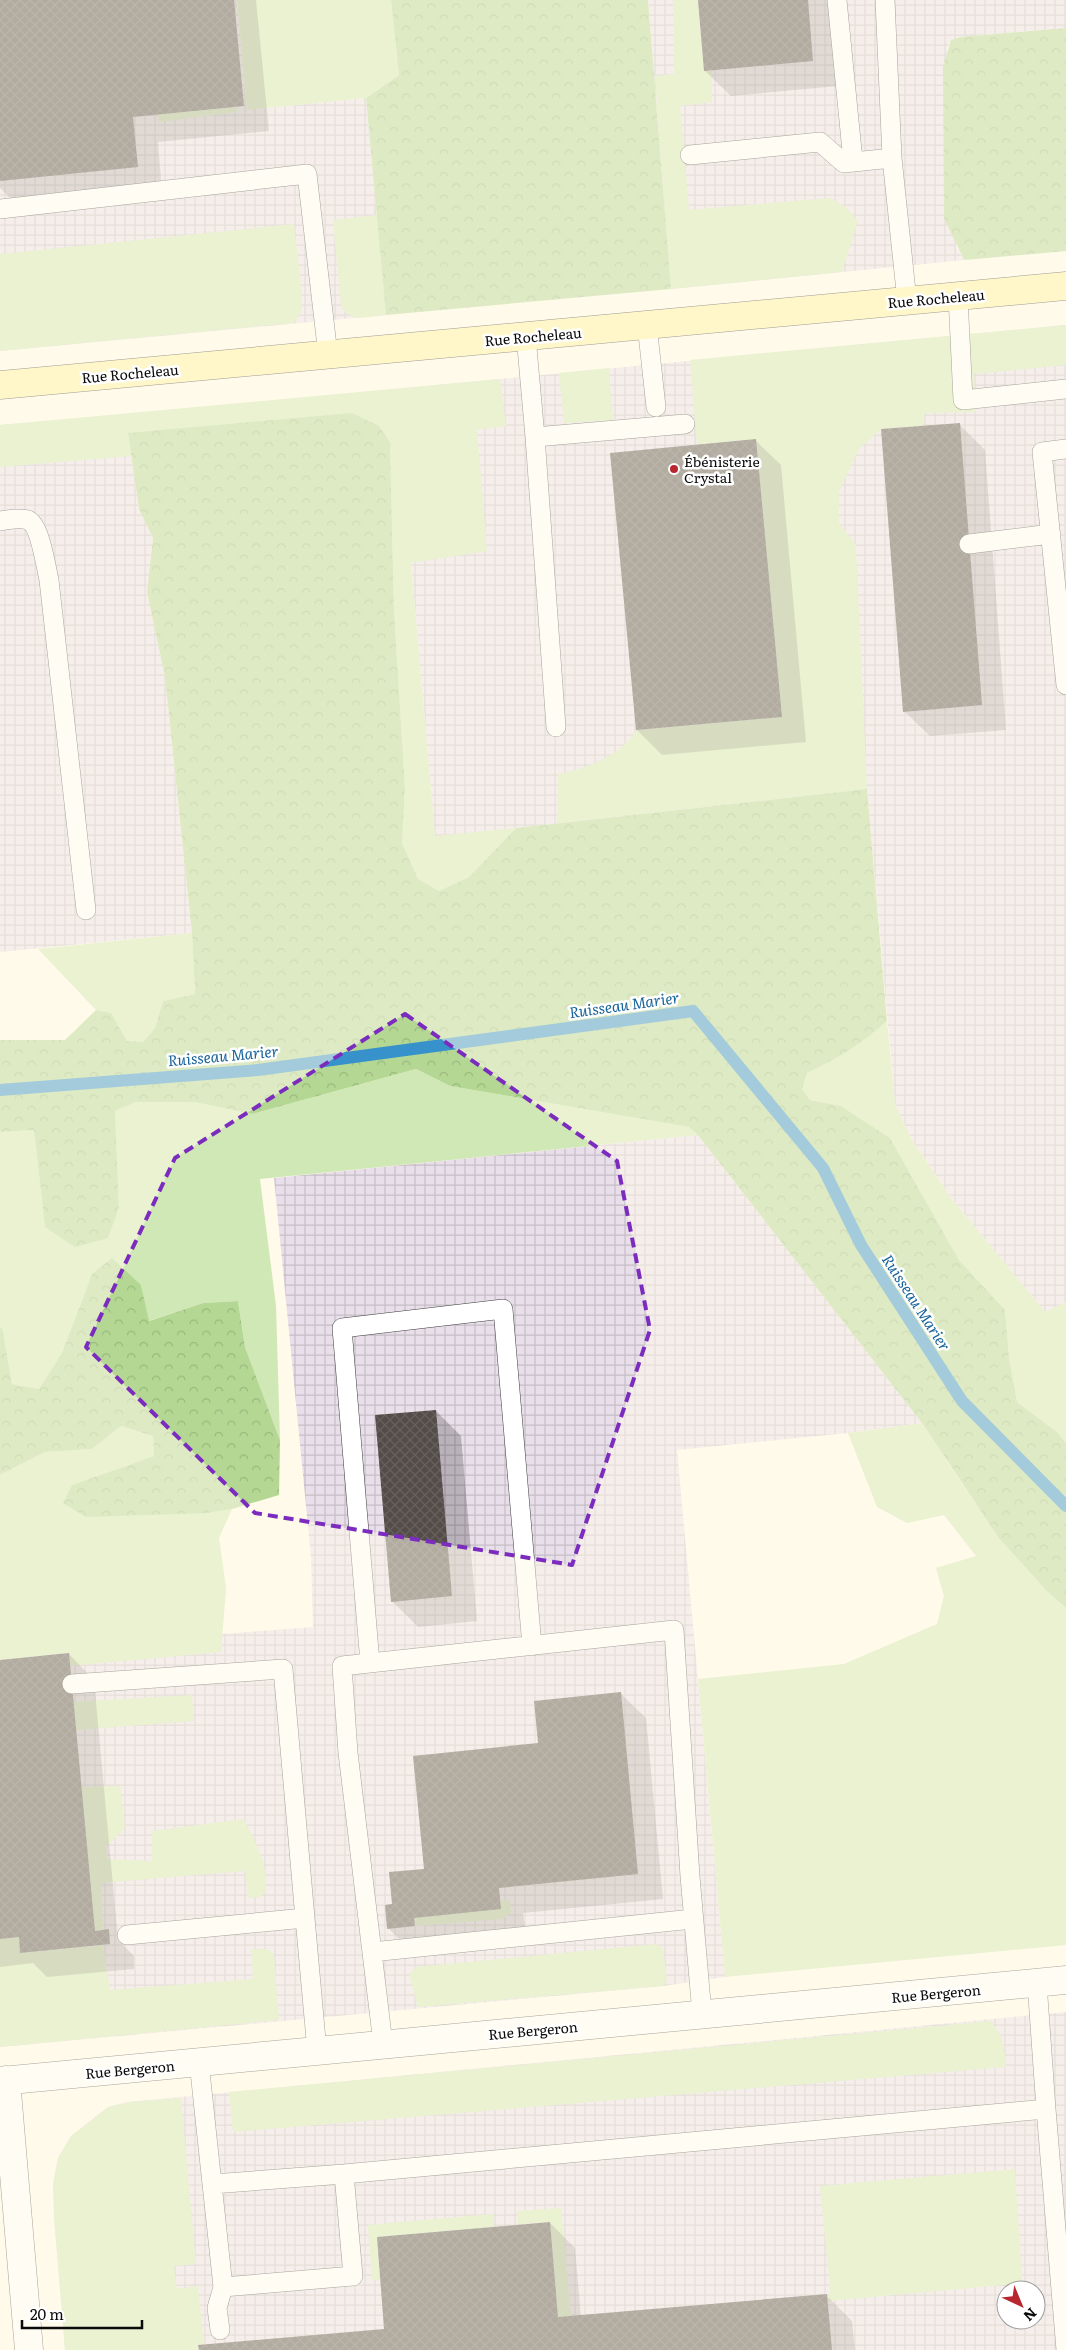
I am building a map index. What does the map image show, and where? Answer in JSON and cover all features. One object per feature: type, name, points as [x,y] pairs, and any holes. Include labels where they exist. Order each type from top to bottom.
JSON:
[{"type":"street","name":"Rue Rocheleau","points":[[0,385],[1066,286]]},
{"type":"street","name":"Rue Bergeron","points":[[3,2080],[1066,1980]]},
{"type":"street","points":[[3,2080],[29,2350]]},
{"type":"lane","points":[[838,0],[853,161]]},
{"type":"lane","points":[[885,0],[892,158],[907,301]]},
{"type":"lane","points":[[690,155],[820,142],[844,163],[892,158]]},
{"type":"lane","points":[[0,209],[307,174],[328,355]]},
{"type":"lane","points":[[958,296],[963,400],[1066,389]]},
{"type":"lane","points":[[647,325],[656,407]]},
{"type":"lane","points":[[526,336],[556,727]]},
{"type":"lane","points":[[535,437],[685,424]]},
{"type":"lane","points":[[1066,449],[1042,452],[1066,685]]},
{"type":"lane","points":[[0,521],[19,519],[28,520],[32,523],[37,530],[49,580],[86,910]]},
{"type":"lane","points":[[969,544],[1051,534]]},
{"type":"lane","points":[[370,1663],[342,1328],[503,1309],[532,1646]]},
{"type":"lane","points":[[383,2044],[348,1753],[342,1666],[674,1630],[693,1919],[702,2014]]},
{"type":"lane","points":[[72,1684],[283,1669],[317,2051]]},
{"type":"lane","points":[[127,1935],[305,1918]]},
{"type":"lane","points":[[372,1952],[693,1919]]},
{"type":"lane","points":[[1036,1983],[1066,2350]]},
{"type":"lane","points":[[199,2062],[223,2287],[217,2308],[220,2330]]},
{"type":"lane","points":[[212,2184],[344,2174],[1046,2109]]},
{"type":"lane","points":[[223,2287],[352,2276],[344,2174]]},
{"type":"highlighted area","points":[[405,1014],[617,1161],[650,1330],[572,1565],[255,1513],[86,1347],[175,1158]]},
{"type":"shaded area","points":[[0,0],[237,0],[247,110],[366,98],[386,315],[0,351]]},
{"type":"shaded area","points":[[648,0],[1066,0],[1066,28],[961,37],[951,40],[947,49],[956,246],[964,260],[671,289]]},
{"type":"shaded area","points":[[1066,325],[1066,1302],[1045,1312],[951,1198],[912,1140],[895,1104],[867,789],[435,837],[396,389]]},
{"type":"shaded area","points":[[129,414],[128,433],[139,509],[153,538],[147,592],[165,677],[192,933],[0,952],[0,425]]},
{"type":"shaded area","points":[[698,1135],[922,1423],[848,1433],[677,1450],[725,1977],[663,1986],[0,2047],[0,1660],[222,1634],[313,1627],[311,1557],[274,1178]]},
{"type":"shaded area","points":[[1066,2012],[1066,2350],[65,2350],[53,2185],[58,2158],[71,2136],[108,2107],[128,2102]]},
{"type":"green space","points":[[237,0],[391,0],[399,75],[366,98],[247,110]]},
{"type":"green space","points":[[391,0],[648,0],[671,289],[386,315],[366,98],[399,75]]},
{"type":"green space","points":[[673,0],[698,0],[704,71],[712,71],[712,102],[680,106],[689,210],[830,198],[846,207],[858,221],[842,272],[671,289],[655,76],[674,74]]},
{"type":"green space","points":[[1066,28],[1066,251],[964,260],[944,218],[943,66],[951,40],[961,37]]},
{"type":"green space","points":[[236,106],[237,112],[159,122],[158,114]]},
{"type":"green space","points":[[377,215],[386,315],[360,318],[349,315],[341,306],[333,220]]},
{"type":"green space","points":[[294,224],[302,294],[301,312],[294,323],[0,351],[0,254]]},
{"type":"green space","points":[[1066,325],[1066,365],[974,374],[976,412],[925,413],[922,426],[881,429],[859,449],[839,491],[839,523],[856,545],[867,789],[557,823],[558,774],[580,769],[602,760],[621,747],[636,730],[782,717],[756,439],[697,445],[690,360]]},
{"type":"green space","points":[[609,368],[613,420],[564,423],[559,373]]},
{"type":"green space","points":[[500,379],[506,426],[477,430],[487,551],[411,563],[435,836],[516,828],[469,877],[439,891],[418,879],[402,843],[405,788],[394,609],[390,442],[379,426],[128,433],[131,456],[0,467],[0,425]]},
{"type":"green space","points":[[352,413],[379,426],[390,442],[394,609],[405,788],[402,843],[418,879],[439,891],[469,877],[516,828],[867,789],[887,1021],[849,1050],[807,1073],[802,1089],[810,1100],[841,1106],[890,1138],[959,1260],[1005,1310],[1009,1357],[1017,1402],[1057,1432],[1066,1443],[1066,1608],[1045,1589],[999,1538],[922,1423],[698,1135],[689,1127],[450,1086],[416,1069],[252,1114],[194,1102],[136,1102],[115,1111],[119,1207],[108,1238],[75,1247],[45,1227],[34,1130],[0,1132],[0,1040],[65,1040],[96,1010],[111,1013],[127,1041],[143,1042],[155,1028],[163,1001],[195,994],[192,933],[165,677],[147,592],[153,538],[139,509],[128,433]]},
{"type":"green space","points":[[192,933],[195,994],[163,1001],[155,1028],[143,1042],[127,1042],[111,1013],[96,1010],[38,949]]},
{"type":"green space","points":[[887,1021],[895,1104],[912,1140],[951,1198],[1045,1312],[1066,1302],[1066,1443],[1057,1432],[1017,1402],[1009,1357],[1005,1310],[959,1260],[890,1138],[841,1106],[810,1100],[802,1089],[807,1073],[849,1050]]},
{"type":"green space","points":[[416,1069],[450,1086],[689,1127],[698,1135],[260,1179],[276,1306],[280,1440],[245,1347],[238,1301],[203,1303],[148,1321],[141,1285],[92,1274],[62,1353],[39,1389],[12,1384],[2,1328],[0,1329],[0,1132],[34,1130],[45,1227],[119,1207],[115,1111],[136,1102],[194,1102],[252,1114]]},
{"type":"green space","points":[[112,1258],[141,1285],[149,1321],[203,1303],[238,1301],[245,1347],[280,1440],[279,1495],[232,1509],[208,1513],[86,1517],[63,1503],[72,1485],[154,1456],[153,1436],[121,1426],[92,1449],[45,1452],[0,1475],[0,1329],[2,1327],[12,1384],[39,1389],[62,1353],[92,1274]]},
{"type":"green space","points":[[922,1423],[971,1497],[1006,1544],[1044,1588],[1066,1608],[1066,1945],[725,1977],[698,1679],[844,1664],[937,1624],[944,1596],[936,1568],[976,1556],[944,1515],[907,1523],[877,1507],[848,1433]]},
{"type":"green space","points":[[121,1426],[153,1436],[154,1456],[72,1485],[64,1503],[208,1513],[232,1509],[219,1538],[226,1588],[221,1652],[70,1666],[69,1653],[0,1660],[0,1475],[45,1452],[92,1449]]},
{"type":"green space","points":[[192,1695],[194,1721],[76,1730],[73,1702]]},
{"type":"green space","points":[[120,1786],[125,1828],[106,1847],[107,1859],[152,1861],[152,1831],[244,1819],[257,1845],[263,1864],[266,1883],[265,1893],[259,1897],[248,1898],[245,1871],[101,1883],[103,1929],[95,1931],[81,1787]]},
{"type":"green space","points":[[510,1900],[511,1913],[502,1919],[415,1926],[414,1918],[500,1909],[500,1901]]},
{"type":"green space","points":[[19,1937],[21,1953],[103,1945],[110,1990],[253,1979],[251,1949],[267,1949],[274,1954],[279,2020],[0,2047],[0,1939]]},
{"type":"green space","points":[[656,1944],[663,1949],[667,1980],[663,1986],[418,2007],[409,1974],[416,1967]]},
{"type":"green space","points":[[991,2021],[1003,2043],[1006,2067],[233,2132],[229,2092]]},
{"type":"green space","points":[[181,2098],[196,2264],[174,2266],[177,2289],[198,2286],[204,2344],[198,2345],[199,2350],[65,2350],[54,2218],[53,2185],[58,2158],[71,2136],[108,2107],[128,2102]]},
{"type":"green space","points":[[1015,2169],[1022,2280],[996,2280],[996,2286],[828,2301],[830,2289],[820,2186]]},
{"type":"green space","points":[[561,2208],[571,2316],[558,2317],[550,2222],[518,2224],[517,2211]]},
{"type":"green space","points":[[493,2214],[494,2227],[377,2237],[380,2280],[372,2280],[368,2225]]},
{"type":"building","points":[[0,0],[234,0],[244,106],[133,117],[138,167],[0,181]]},
{"type":"building","points":[[698,0],[808,0],[813,61],[704,71]]},
{"type":"building","points":[[960,423],[982,705],[903,712],[881,429]]},
{"type":"building","points":[[756,439],[782,717],[636,730],[610,453]]},
{"type":"building","points":[[436,1410],[452,1596],[391,1602],[375,1415]]},
{"type":"building","points":[[69,1653],[95,1931],[109,1929],[110,1944],[20,1953],[19,1937],[0,1939],[0,1660]]},
{"type":"building","points":[[621,1692],[638,1874],[499,1888],[501,1909],[414,1918],[415,1926],[387,1929],[385,1905],[392,1904],[389,1872],[424,1869],[413,1756],[538,1743],[534,1701]]},
{"type":"building","points":[[550,2222],[558,2317],[827,2294],[832,2350],[199,2350],[198,2345],[384,2329],[377,2237]]},
{"type":"waterway","name":"Ruisseau Marier","points":[[0,1090],[258,1070],[693,1011],[823,1168],[861,1245],[962,1401],[1066,1506]]},
{"type":"place","name":"Ébénisterie Crystal","points":[[674,469]]}]
